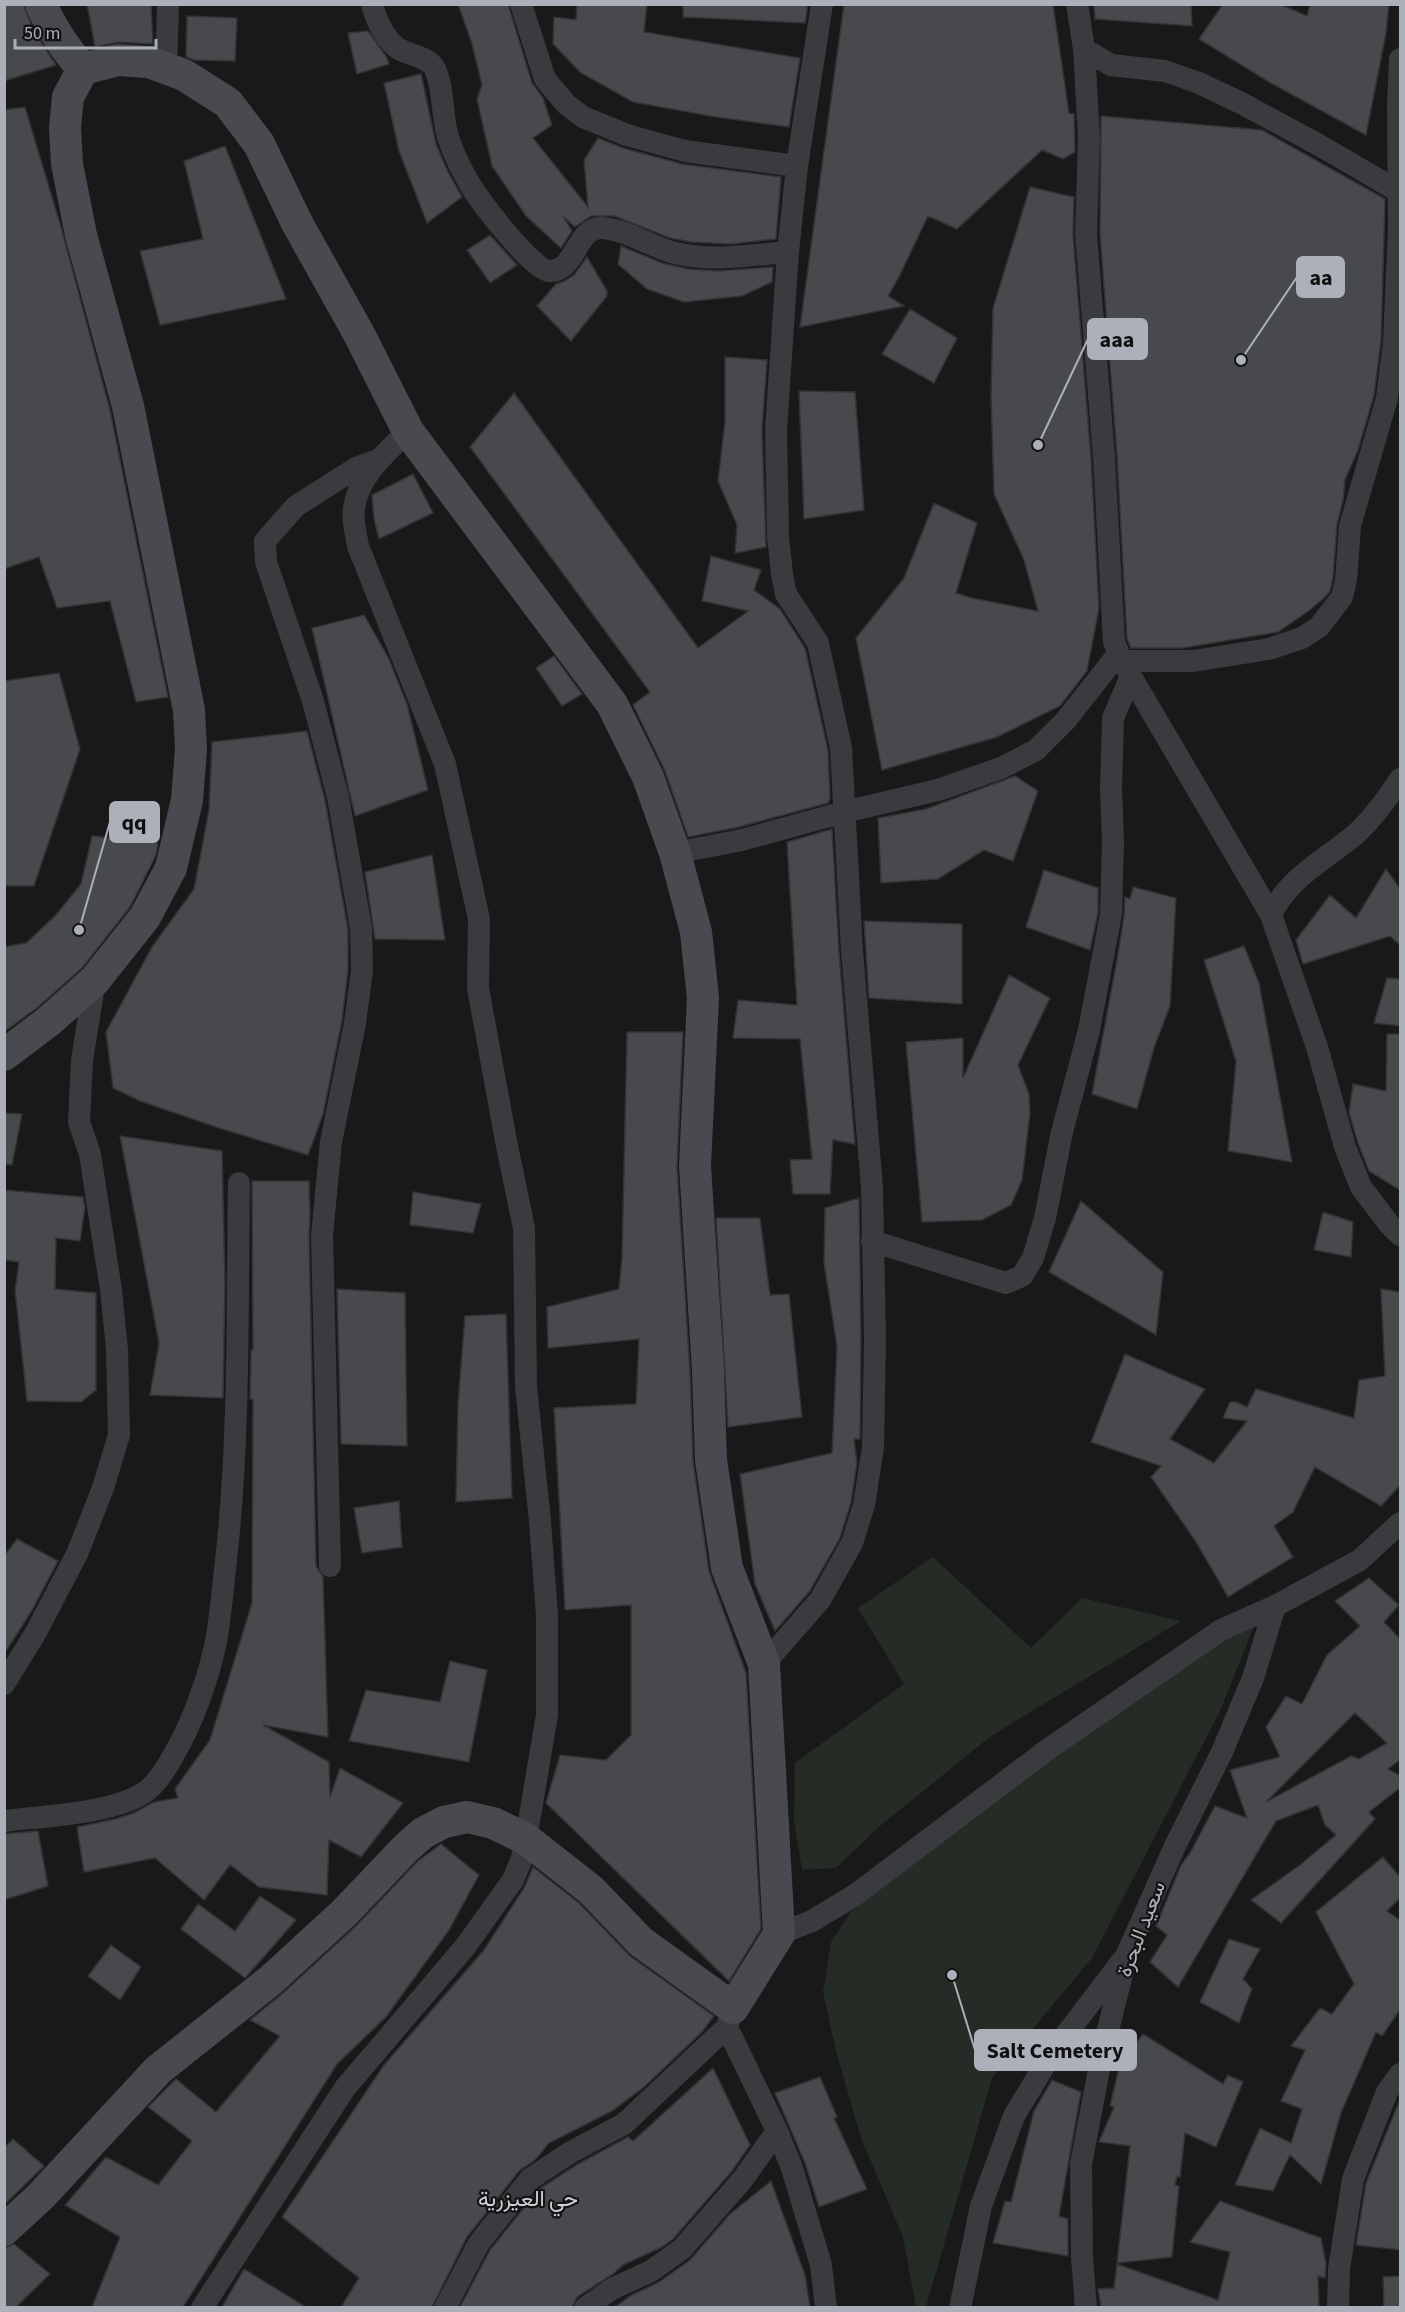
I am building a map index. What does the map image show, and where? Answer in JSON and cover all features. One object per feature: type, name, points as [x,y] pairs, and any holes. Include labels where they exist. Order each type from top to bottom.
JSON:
[{"type":"street","points":[[42,4],[50,27],[83,69]]},
{"type":"street","points":[[166,69],[168,4]]},
{"type":"street","points":[[372,4],[384,35],[397,49],[434,66],[449,140],[469,183],[526,256],[540,269],[548,272],[557,270],[566,264],[590,232],[600,228],[651,243],[674,253],[704,258],[788,252]]},
{"type":"street","points":[[521,4],[545,79],[566,104],[583,117],[627,135],[685,151],[796,166]]},
{"type":"street","points":[[764,1664],[820,1600],[852,1543],[864,1505],[873,1447],[875,1340],[872,1187],[852,951],[841,748],[818,643],[786,594],[778,536],[776,429],[788,252],[796,166],[822,4]]},
{"type":"street","points":[[1077,4],[1084,49],[1089,138],[1086,234],[1104,457],[1114,642],[1124,664],[1271,915],[1317,1047],[1345,1147],[1361,1187],[1389,1224],[1401,1235]]},
{"type":"street","points":[[1084,49],[1110,65],[1165,71],[1199,83],[1319,145],[1398,191]]},
{"type":"street","points":[[675,853],[742,840],[844,812],[938,790],[1001,768],[1036,750],[1124,664],[1193,661],[1269,649],[1302,638],[1319,627],[1342,597],[1346,580],[1350,526],[1387,398],[1395,342],[1401,59]]},
{"type":"street","points":[[4,1055],[49,1021],[95,980],[145,917],[171,868],[188,800],[191,749],[189,710],[128,406],[81,235],[67,164],[65,128],[68,97],[83,69],[118,60],[150,62],[184,75],[228,103],[259,144],[297,223],[359,334],[408,431],[612,704],[648,777],[675,853],[696,932],[703,998],[695,1166],[708,1370],[711,1460],[727,1568],[764,1664],[779,1934],[730,2018],[624,2124],[571,2152],[530,2179],[479,2243],[445,2307]]},
{"type":"street","points":[[202,2307],[345,2088],[465,1947],[513,1880],[522,1858],[526,1839],[547,1715],[547,1616],[526,1387],[524,1228],[478,988],[478,919],[445,764],[356,537],[354,508],[362,484],[380,459],[408,431]]},
{"type":"street","points":[[330,1566],[322,1235],[331,1142],[355,1023],[362,971],[361,928],[338,797],[313,701],[266,562],[265,541],[296,506],[356,468],[380,459]]},
{"type":"street","points":[[872,1242],[1006,1283],[1022,1276],[1033,1258],[1045,1218],[1062,1131],[1089,1030],[1111,914],[1113,841],[1110,789],[1113,718],[1124,664]]},
{"type":"street","points":[[1271,915],[1276,904],[1297,880],[1355,834],[1375,814],[1401,779]]},
{"type":"street","points":[[4,1684],[77,1554],[103,1488],[119,1436],[117,1349],[111,1290],[90,1154],[79,1122],[78,1097],[82,1060],[95,980]]},
{"type":"street","points":[[4,1821],[120,1803],[143,1793],[163,1773],[197,1708],[217,1638],[230,1523],[235,1449],[239,1183]]},
{"type":"street","points":[[779,1934],[812,1921],[855,1896],[1056,1743],[1221,1630],[1275,1606],[1360,1560],[1401,1523]]},
{"type":"street","name":"سعيد البحرة","points":[[1086,2307],[1082,2258],[1081,2164],[1102,2054],[1127,1954],[1175,1845],[1222,1752],[1253,1678],[1275,1606]]},
{"type":"street","points":[[4,2230],[40,2197],[158,2070],[271,1980],[344,1913],[406,1848],[423,1833],[444,1822],[467,1817],[493,1823],[526,1839],[591,1890],[641,1942],[730,2018],[792,2168],[821,2265],[826,2307]]},
{"type":"street","points":[[960,2307],[981,2206],[1014,2116],[1052,2053],[1127,1954]]},
{"type":"street","points":[[1338,2307],[1339,2269],[1353,2180],[1387,2092],[1401,2074]]},
{"type":"street","points":[[585,2307],[612,2289],[651,2271],[682,2249],[743,2179],[777,2131]]},
{"type":"shaded area","points":[[933,1557],[1031,1648],[1082,1598],[1181,1621],[991,1736],[880,1826],[836,1868],[802,1870],[794,1821],[795,1763],[904,1684],[858,1608]]},
{"type":"shaded area","points":[[1260,1611],[1220,1711],[1092,1958],[992,2078],[926,2307],[916,2307],[903,2237],[861,2138],[836,2051],[823,1992],[831,1942],[865,1891]]},
{"type":"building","points":[[4,4],[23,4],[34,31],[56,65],[4,81]]},
{"type":"building","points":[[87,4],[151,4],[153,44],[119,42],[95,47]]},
{"type":"building","points":[[458,4],[508,4],[532,83],[543,98],[552,125],[533,138],[588,207],[584,160],[598,138],[623,148],[682,164],[781,177],[776,239],[731,244],[691,242],[670,238],[614,216],[591,216],[575,227],[563,216],[572,231],[561,248],[526,216],[492,166],[477,99],[482,85],[472,44]]},
{"type":"building","points":[[577,4],[647,4],[644,32],[800,58],[789,127],[633,102],[581,73],[553,44],[554,17],[576,20]]},
{"type":"building","points":[[683,4],[808,4],[805,23],[683,17]]},
{"type":"building","points":[[844,4],[1053,4],[1069,113],[1074,114],[1075,152],[1063,159],[1042,150],[957,229],[928,216],[888,296],[904,306],[800,327]]},
{"type":"building","points":[[1094,4],[1191,4],[1192,26],[1095,19]]},
{"type":"building","points":[[1223,4],[1280,4],[1307,16],[1310,4],[1389,4],[1386,33],[1366,135],[1269,82],[1199,39]]},
{"type":"building","points":[[187,16],[237,18],[235,61],[194,60],[186,57]]},
{"type":"building","points":[[368,31],[389,64],[357,74],[348,33]]},
{"type":"building","points":[[421,74],[436,144],[462,197],[427,223],[399,151],[384,83]]},
{"type":"building","points":[[25,107],[61,227],[110,410],[168,697],[136,702],[110,601],[57,608],[39,557],[4,569],[4,110]]},
{"type":"building","points":[[1101,116],[1262,130],[1385,199],[1381,341],[1374,395],[1358,450],[1345,480],[1337,525],[1330,591],[1307,612],[1278,632],[1183,648],[1131,648],[1127,639],[1117,456],[1100,234]]},
{"type":"building","points":[[225,146],[286,299],[160,325],[140,251],[203,239],[184,161]]},
{"type":"building","points":[[1030,187],[1074,197],[1073,235],[1091,458],[1099,608],[1087,671],[1060,706],[997,737],[882,770],[856,638],[904,578],[934,503],[977,523],[956,593],[1038,611],[1024,560],[994,494],[991,397],[993,308]]},
{"type":"building","points":[[490,235],[517,265],[490,283],[467,250]]},
{"type":"building","points":[[621,246],[662,263],[688,269],[718,271],[773,267],[772,282],[742,296],[684,302],[647,289],[618,264]]},
{"type":"building","points":[[587,257],[607,291],[607,296],[571,341],[537,306],[556,284],[575,274]]},
{"type":"building","points":[[910,309],[957,338],[934,383],[882,354]]},
{"type":"building","points":[[725,357],[767,360],[762,429],[766,547],[735,553],[737,525],[718,481],[725,421]]},
{"type":"building","points":[[799,391],[855,392],[864,510],[804,519]]},
{"type":"building","points":[[514,393],[698,648],[748,611],[702,601],[711,556],[761,570],[754,590],[780,609],[805,648],[828,750],[830,798],[828,803],[739,827],[688,837],[665,771],[633,705],[650,692],[470,447]]},
{"type":"building","points":[[413,474],[433,513],[379,539],[372,495]]},
{"type":"building","points":[[364,615],[388,657],[407,704],[428,790],[355,816],[312,628]]},
{"type":"building","points":[[554,656],[582,694],[562,706],[536,668]]},
{"type":"building","points":[[59,673],[80,749],[34,886],[4,886],[4,681]]},
{"type":"building","points":[[307,731],[325,800],[348,929],[348,970],[342,1021],[323,1114],[308,1155],[140,1101],[113,1088],[106,1032],[152,947],[194,889],[209,810],[212,742]]},
{"type":"building","points":[[1015,776],[1038,791],[1013,861],[984,850],[938,879],[881,883],[878,818],[926,809]]},
{"type":"building","points":[[832,829],[839,952],[855,1144],[833,1140],[830,1194],[793,1194],[790,1160],[812,1159],[800,1039],[733,1038],[738,1000],[797,1005],[787,842]]},
{"type":"building","points":[[92,836],[158,843],[156,855],[130,907],[82,968],[38,1007],[4,1032],[4,947],[26,943],[55,916],[81,884]]},
{"type":"building","points":[[432,855],[445,940],[375,939],[365,872]]},
{"type":"building","points":[[1386,869],[1401,890],[1401,946],[1390,936],[1303,964],[1296,940],[1330,895],[1356,918]]},
{"type":"building","points":[[1044,870],[1098,888],[1098,913],[1090,950],[1026,927]]},
{"type":"building","points":[[1133,887],[1176,898],[1170,1006],[1154,1048],[1137,1109],[1092,1094],[1117,960],[1125,897],[1130,899]]},
{"type":"building","points":[[864,921],[962,924],[962,1004],[869,998]]},
{"type":"building","points":[[1244,946],[1259,983],[1292,1162],[1228,1151],[1236,1061],[1204,960]]},
{"type":"building","points":[[1009,975],[1050,998],[1018,1065],[1029,1094],[1030,1113],[1022,1180],[1011,1205],[982,1220],[922,1222],[906,1042],[963,1038],[963,1078]]},
{"type":"building","points":[[1387,978],[1401,979],[1401,1026],[1374,1023]]},
{"type":"building","points":[[627,1032],[683,1032],[677,1167],[690,1371],[693,1461],[709,1571],[746,1673],[761,1929],[729,1981],[546,1803],[560,1755],[606,1760],[631,1735],[631,1605],[565,1610],[554,1408],[636,1404],[639,1339],[548,1348],[547,1307],[619,1289],[622,1257]]},
{"type":"building","points":[[1387,1034],[1401,1034],[1401,1191],[1369,1171],[1349,1113],[1353,1084],[1386,1091]]},
{"type":"building","points":[[4,1113],[22,1114],[12,1165],[4,1164]]},
{"type":"building","points":[[120,1136],[222,1151],[225,1282],[223,1398],[150,1395],[159,1343]]},
{"type":"building","points":[[252,1181],[309,1181],[316,1566],[323,1577],[328,1737],[263,1725],[329,1762],[330,1797],[340,1768],[403,1803],[361,1857],[329,1840],[327,1895],[259,1887],[230,1865],[204,1900],[155,1858],[84,1872],[77,1827],[115,1819],[134,1813],[154,1802],[178,1798],[175,1789],[210,1740],[252,1603],[253,1399],[250,1399],[251,1350],[253,1350]]},
{"type":"building","points":[[4,1190],[83,1197],[85,1207],[80,1241],[56,1238],[55,1289],[96,1293],[96,1390],[81,1402],[27,1401],[15,1290],[19,1262],[4,1260]]},
{"type":"building","points":[[413,1192],[481,1204],[473,1233],[410,1225]]},
{"type":"building","points":[[859,1198],[860,1439],[854,1439],[857,1463],[851,1502],[840,1538],[809,1592],[775,1631],[755,1584],[740,1474],[832,1453],[837,1346],[824,1263],[825,1208]]},
{"type":"building","points":[[1081,1201],[1163,1272],[1156,1335],[1049,1272]]},
{"type":"building","points":[[1323,1212],[1353,1222],[1351,1257],[1314,1250]]},
{"type":"building","points":[[716,1218],[760,1218],[770,1295],[789,1294],[802,1417],[728,1427]]},
{"type":"building","points":[[337,1289],[405,1293],[407,1446],[341,1444]]},
{"type":"building","points":[[1381,1289],[1401,1292],[1401,1484],[1381,1506],[1315,1467],[1293,1512],[1274,1526],[1293,1557],[1228,1597],[1196,1542],[1151,1477],[1161,1466],[1091,1442],[1125,1354],[1205,1389],[1170,1439],[1214,1463],[1247,1421],[1223,1418],[1230,1402],[1247,1407],[1256,1389],[1354,1418],[1359,1380],[1385,1376]]},
{"type":"building","points":[[506,1314],[512,1498],[456,1502],[458,1403],[465,1316]]},
{"type":"building","points":[[399,1501],[402,1547],[362,1553],[354,1508]]},
{"type":"building","points":[[17,1539],[58,1561],[31,1612],[4,1654],[4,1556]]},
{"type":"building","points":[[1369,1578],[1399,1605],[1384,1622],[1401,1640],[1401,1759],[1388,1769],[1401,1776],[1401,1787],[1369,1812],[1375,1819],[1281,1923],[1251,1900],[1300,1865],[1336,1835],[1325,1825],[1318,1805],[1276,1821],[1178,1987],[1150,1962],[1167,1935],[1156,1926],[1181,1865],[1190,1853],[1215,1806],[1247,1818],[1230,1770],[1280,1757],[1266,1727],[1286,1696],[1302,1704],[1327,1655],[1360,1626],[1335,1601]],"holes":[[[1355,1713],[1387,1743],[1359,1759],[1351,1756],[1266,1802]]]},
{"type":"building","points":[[450,1661],[487,1670],[469,1762],[349,1741],[366,1690],[440,1702]]},
{"type":"building","points":[[38,1831],[48,1886],[4,1900],[4,1834]]},
{"type":"building","points":[[441,1844],[479,1875],[449,1930],[386,2017],[337,2064],[183,2307],[92,2307],[120,2237],[65,2205],[106,2157],[158,2185],[192,2141],[148,2107],[176,2079],[216,2112],[280,2036],[250,2020],[356,1926],[418,1861]]},
{"type":"building","points":[[1383,1857],[1401,1878],[1401,1897],[1387,1911],[1401,1921],[1401,2008],[1382,2036],[1376,2032],[1341,2113],[1321,2184],[1290,2155],[1273,2191],[1235,2185],[1260,2128],[1291,2143],[1302,2109],[1281,2101],[1305,2050],[1291,2046],[1320,2008],[1332,2014],[1354,1984],[1316,1912]]},
{"type":"building","points":[[533,1867],[579,1903],[630,1956],[714,2016],[702,2032],[644,2087],[612,2111],[549,2143],[535,2160],[519,2171],[467,2237],[432,2307],[341,2307],[359,2278],[282,2217],[384,2065],[484,1950],[524,1888]]},
{"type":"building","points":[[260,1896],[296,1920],[245,1978],[181,1929],[198,1904],[235,1931]]},
{"type":"building","points":[[1229,1939],[1260,1949],[1243,1979],[1252,1989],[1239,2023],[1200,2002]]},
{"type":"building","points":[[111,1945],[141,1967],[120,2000],[88,1976]]},
{"type":"building","points":[[1143,2034],[1223,2084],[1228,2075],[1243,2082],[1216,2147],[1185,2133],[1180,2177],[1177,2176],[1175,2185],[1179,2186],[1172,2257],[1117,2263],[1130,2146],[1099,2142],[1114,2107],[1110,2106],[1120,2063]]},
{"type":"building","points":[[713,2068],[750,2145],[732,2171],[673,2239],[662,2247],[623,2265],[577,2297],[572,2307],[460,2307],[490,2250],[539,2189],[578,2164],[628,2137],[633,2141]]},
{"type":"building","points":[[820,2077],[837,2117],[834,2118],[867,2189],[819,2207],[805,2163],[775,2093]]},
{"type":"building","points":[[1052,2080],[1081,2092],[1059,2216],[1068,2219],[1068,2256],[993,2243],[1005,2201],[1011,2202],[1034,2111]]},
{"type":"building","points":[[1401,2097],[1401,2250],[1356,2245],[1366,2183]]},
{"type":"building","points":[[13,2139],[44,2166],[4,2205],[4,2148]]},
{"type":"building","points":[[771,2181],[805,2275],[810,2307],[615,2307],[630,2296],[659,2282],[690,2260],[730,2214]]},
{"type":"building","points":[[1220,2201],[1321,2238],[1326,2264],[1325,2278],[1318,2276],[1319,2307],[1101,2307],[1098,2289],[1114,2288],[1117,2264],[1218,2300],[1230,2252],[1190,2242]]},
{"type":"building","points":[[14,2244],[50,2274],[16,2307],[4,2307],[4,2248]]},
{"type":"building","points":[[244,2269],[306,2307],[222,2307]]},
{"type":"building","points":[[1401,2276],[1401,2307],[1384,2307],[1383,2277]]},
{"type":"place","name":"aa","points":[[1241,360]]},
{"type":"place","name":"aaa","points":[[1038,445]]},
{"type":"place","name":"qq","points":[[79,930]]},
{"type":"place","name":"Salt Cemetery","points":[[952,1975]]},
{"type":"district","name":"حي العيزرية","points":[[528,2198]]}]
